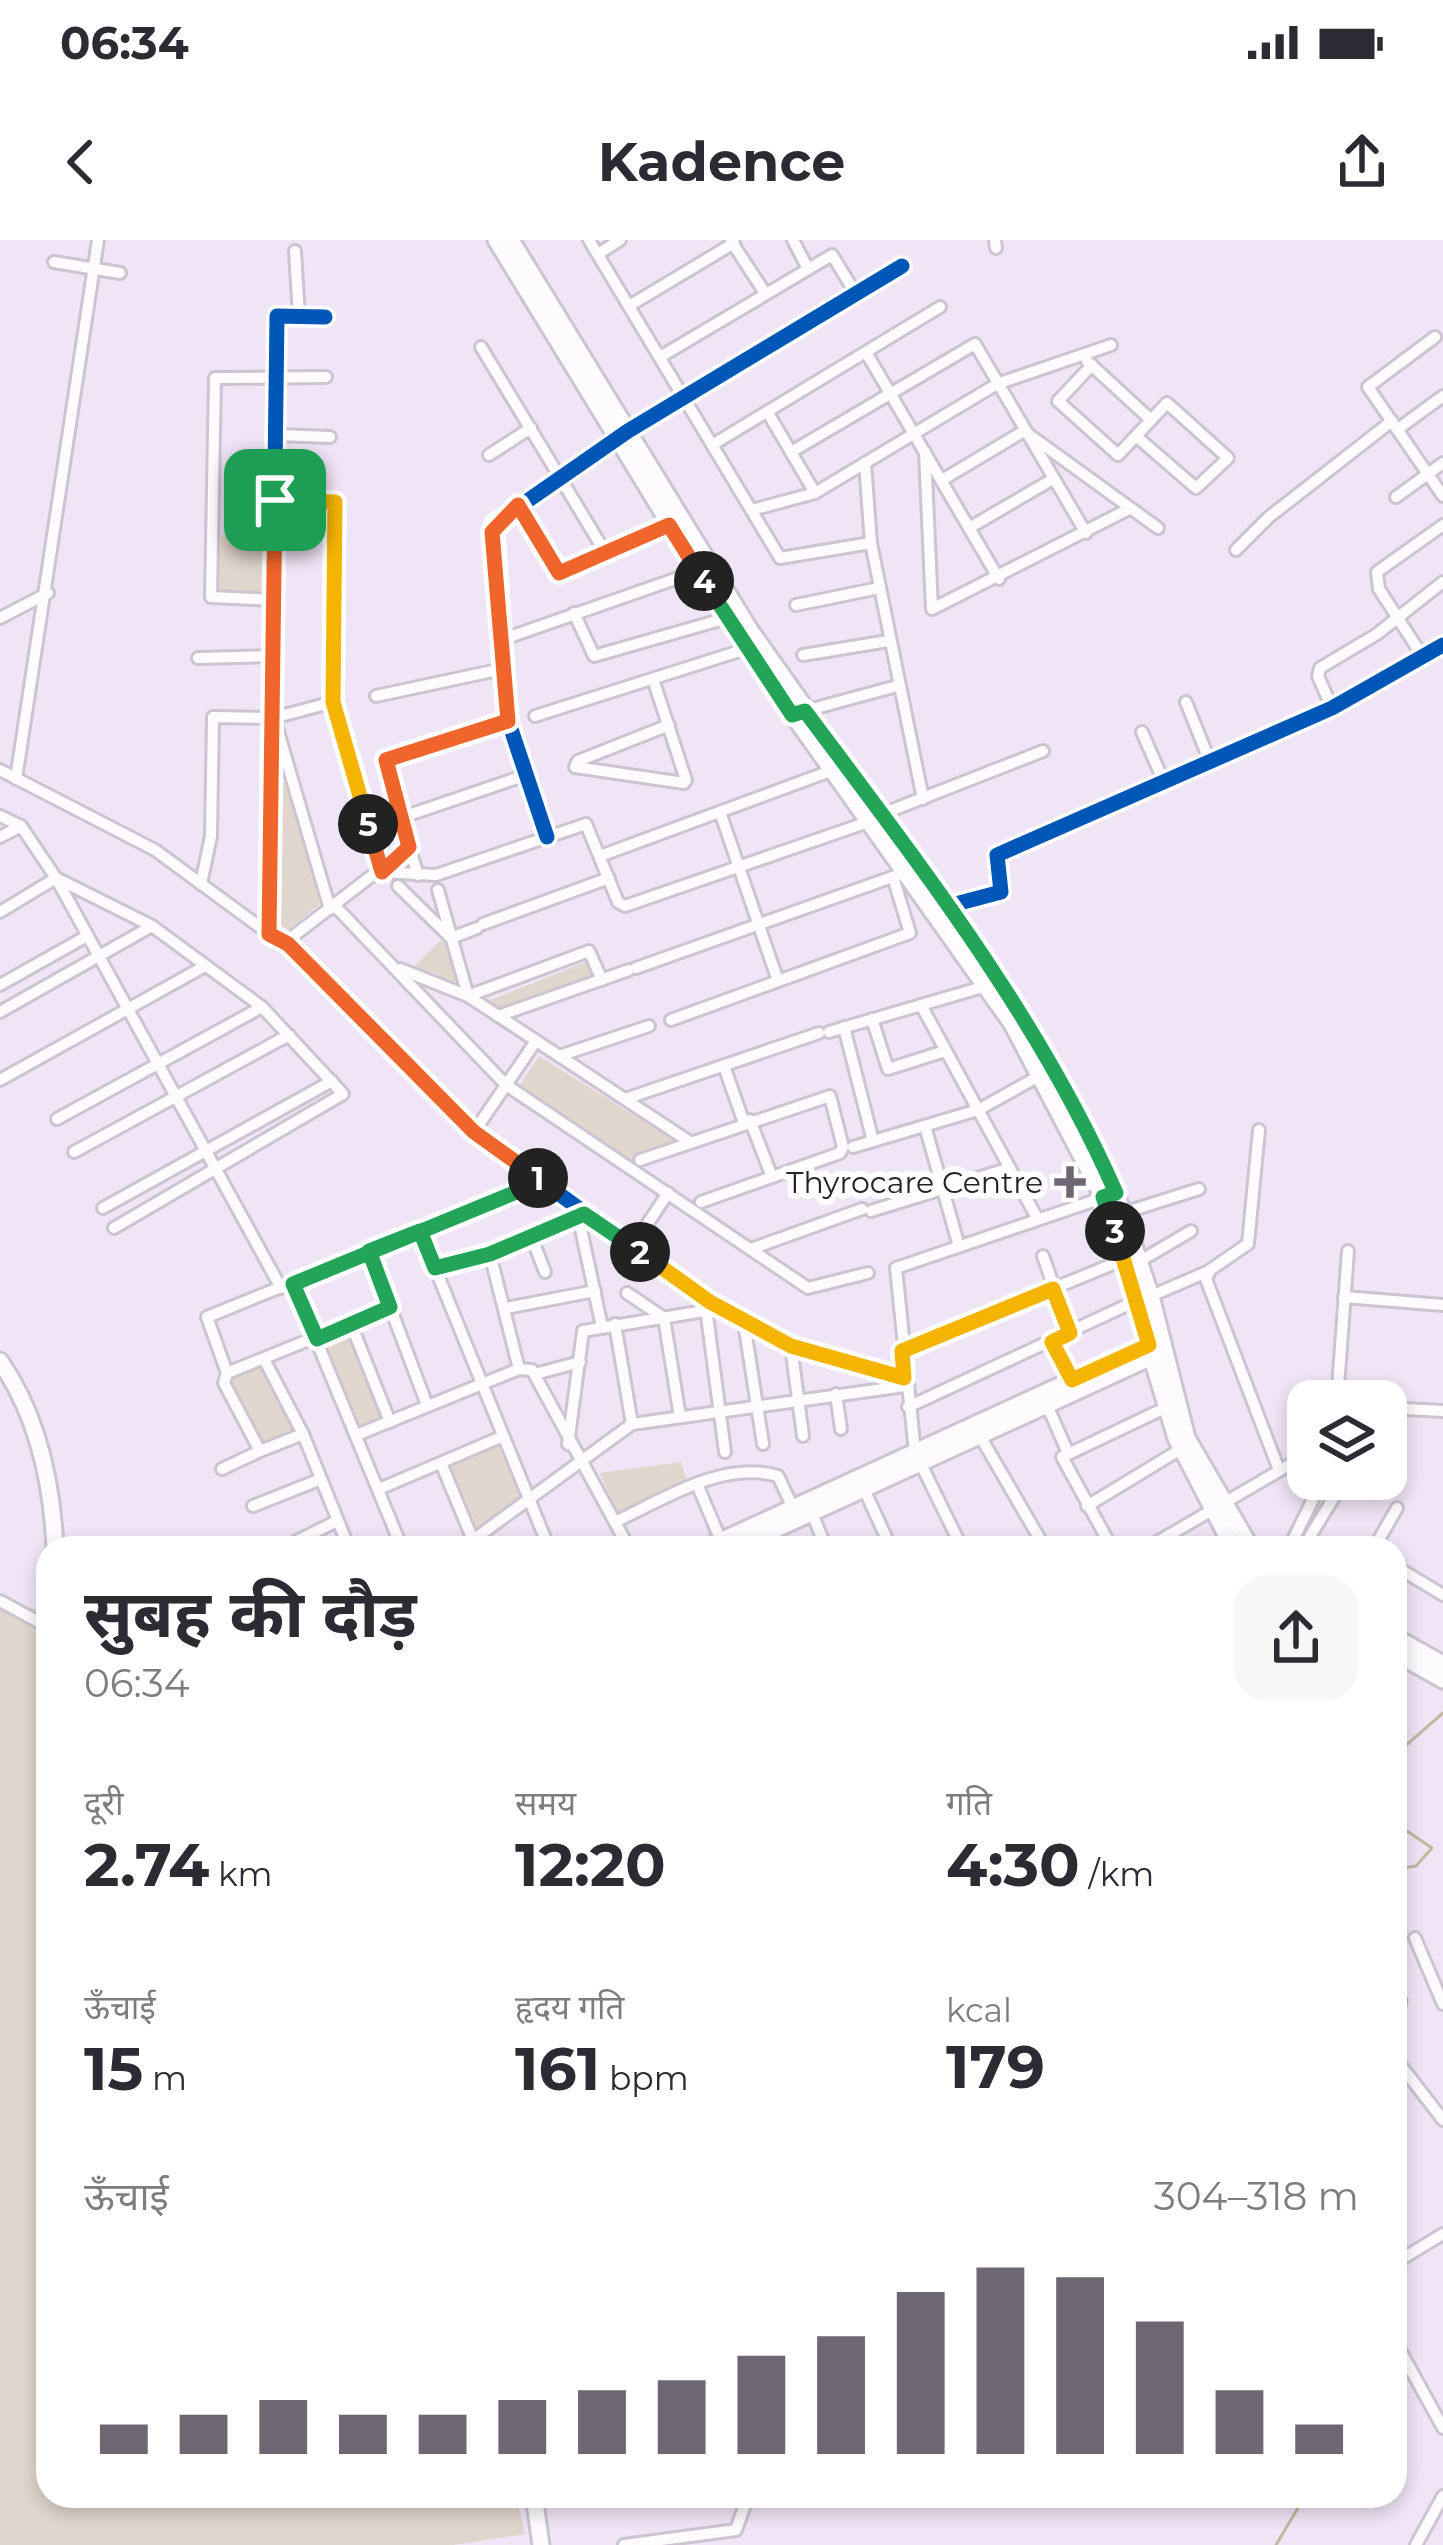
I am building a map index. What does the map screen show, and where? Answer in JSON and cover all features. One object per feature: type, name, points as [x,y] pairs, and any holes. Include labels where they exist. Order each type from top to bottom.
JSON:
[{"type":"main road","points":[[496,240],[833,770],[948,906],[1024,1017],[1091,1137],[1133,1260]]},
{"type":"main road","points":[[511,240],[669,525],[746,650],[876,818],[900,874],[986,986],[1123,1214],[1157,1348],[1187,1438],[1229,1536]]},
{"type":"main road","points":[[774,1536],[1072,1380],[1157,1348]]},
{"type":"main road","points":[[739,1536],[794,1508],[980,1436],[1157,1348]]},
{"type":"main road","points":[[1157,1348],[1165,1408],[1181,1450],[1242,1536]]},
{"type":"main road","points":[[0,1361],[38,1437],[53,1502],[55,1536]]},
{"type":"main road","points":[[1407,1646],[1442,1674]]},
{"type":"main road","points":[[1407,1658],[1442,1674]]},
{"type":"main road","points":[[536,2508],[541,2545]]},
{"type":"street","points":[[16,778],[49,593],[98,240]]},
{"type":"street","points":[[589,240],[780,557],[871,543]]},
{"type":"street","points":[[598,254],[620,240]]},
{"type":"street","points":[[793,240],[808,268]]},
{"type":"street","points":[[629,306],[731,242],[765,293]]},
{"type":"street","points":[[295,251],[299,316]]},
{"type":"street","points":[[660,357],[832,255],[856,294]]},
{"type":"street","points":[[54,262],[120,273]]},
{"type":"street","points":[[547,837],[508,721],[492,532],[518,505],[622,434],[902,266]]},
{"type":"street","points":[[712,445],[940,307]]},
{"type":"street","points":[[269,934],[277,316],[325,317]]},
{"type":"street","points":[[1435,337],[1368,388],[1443,496]]},
{"type":"street","points":[[791,452],[975,344],[1085,532]]},
{"type":"street","points":[[752,510],[815,493],[913,430],[997,384],[1111,345]]},
{"type":"street","points":[[481,347],[605,552]]},
{"type":"street","points":[[867,354],[999,580]]},
{"type":"street","points":[[1081,355],[1151,420]]},
{"type":"street","points":[[1092,365],[1059,403],[1118,454],[1170,404],[1228,458],[1196,488],[1137,437]]},
{"type":"street","points":[[276,600],[211,597],[215,378],[326,377]]},
{"type":"street","points":[[1236,550],[1269,517],[1443,396]]},
{"type":"street","points":[[768,413],[815,493]]},
{"type":"street","points":[[489,455],[531,428]]},
{"type":"street","points":[[942,480],[1024,431]]},
{"type":"street","points":[[1024,431],[1158,528]]},
{"type":"street","points":[[278,435],[330,437]]},
{"type":"street","points":[[925,452],[932,609],[999,580],[1129,509]]},
{"type":"street","points":[[865,463],[871,543],[922,799]]},
{"type":"street","points":[[1396,497],[1443,463]]},
{"type":"street","points":[[970,528],[1053,479]]},
{"type":"street","points":[[275,500],[335,502],[333,702],[382,872]]},
{"type":"street","points":[[518,505],[559,573],[669,525]]},
{"type":"street","points":[[1424,657],[1379,589],[1377,572],[1438,528],[1443,545]]},
{"type":"street","points":[[501,640],[698,571]]},
{"type":"street","points":[[1332,707],[1318,670],[1443,582]]},
{"type":"street","points":[[796,605],[879,588]]},
{"type":"street","points":[[0,618],[49,593]]},
{"type":"street","points":[[574,613],[594,656],[727,618]]},
{"type":"street","points":[[803,655],[888,641]]},
{"type":"street","points":[[948,906],[1001,892],[997,855],[1332,707],[1443,645]]},
{"type":"street","points":[[535,716],[746,650]]},
{"type":"street","points":[[198,658],[275,656]]},
{"type":"street","points":[[376,696],[502,669]]},
{"type":"street","points":[[653,679],[669,725],[684,783],[575,767],[578,761],[669,725]]},
{"type":"street","points":[[799,713],[897,686]]},
{"type":"street","points":[[201,884],[211,836],[213,717],[273,718],[333,702]]},
{"type":"street","points":[[1186,702],[1210,762]]},
{"type":"street","points":[[273,718],[332,907],[506,1085],[814,1290],[868,1273]]},
{"type":"street","points":[[418,875],[386,760],[508,721]]},
{"type":"street","points":[[1142,732],[1164,782]]},
{"type":"street","points":[[382,872],[436,875],[586,824],[622,906],[876,818],[1043,751]]},
{"type":"street","points":[[0,770],[155,850],[288,944],[474,1132],[707,1306],[791,1346],[904,1382]]},
{"type":"street","points":[[600,856],[833,770]]},
{"type":"street","points":[[400,818],[526,775]]},
{"type":"street","points":[[720,812],[778,981]]},
{"type":"street","points":[[0,816],[21,826],[56,878],[214,1170],[317,1339],[397,1536]]},
{"type":"street","points":[[0,837],[21,826]]},
{"type":"street","points":[[288,944],[409,847]]},
{"type":"street","points":[[498,1016],[900,874],[912,931],[671,1021]]},
{"type":"street","points":[[0,912],[56,878]]},
{"type":"street","points":[[56,878],[152,926],[262,1007],[343,1094],[114,1228]]},
{"type":"street","points":[[451,938],[609,878]]},
{"type":"street","points":[[398,886],[451,938]]},
{"type":"street","points":[[437,890],[468,996]]},
{"type":"street","points":[[0,1012],[152,926]]},
{"type":"street","points":[[0,985],[87,936]]},
{"type":"street","points":[[468,996],[590,951],[602,980]]},
{"type":"street","points":[[0,1080],[205,966]]},
{"type":"street","points":[[395,968],[468,996],[690,1142]]},
{"type":"street","points":[[625,1099],[824,1032],[986,986]]},
{"type":"street","points":[[920,1005],[1037,1218]]},
{"type":"street","points":[[57,1119],[262,1007]]},
{"type":"street","points":[[872,1019],[888,1070],[945,1051]]},
{"type":"street","points":[[560,1056],[649,1026]]},
{"type":"street","points":[[844,1027],[873,1141]]},
{"type":"street","points":[[74,1152],[289,1035]]},
{"type":"street","points":[[474,1132],[536,1041]]},
{"type":"street","points":[[724,1066],[772,1177]]},
{"type":"street","points":[[853,1147],[978,1110],[1041,1076]]},
{"type":"street","points":[[104,1208],[332,1081]]},
{"type":"street","points":[[640,1160],[830,1096],[843,1150],[701,1202]]},
{"type":"street","points":[[925,1126],[958,1244]]},
{"type":"street","points":[[908,1407],[1210,1270],[1248,1244],[1259,1130]]},
{"type":"street","points":[[751,1249],[1010,1168]]},
{"type":"street","points":[[260,1451],[224,1383],[227,1373],[207,1317],[543,1181]]},
{"type":"street","points":[[1123,1214],[1199,1190]]},
{"type":"street","points":[[632,1247],[668,1193]]},
{"type":"street","points":[[956,1536],[918,1458],[904,1382],[896,1268],[1109,1195]]},
{"type":"street","points":[[435,1268],[490,1254],[582,1217]]},
{"type":"street","points":[[582,1217],[595,1291],[632,1424]]},
{"type":"street","points":[[420,1231],[544,1536]]},
{"type":"street","points":[[902,1351],[1133,1260],[1191,1231]]},
{"type":"street","points":[[532,1238],[545,1272]]},
{"type":"street","points":[[369,1251],[427,1405]]},
{"type":"street","points":[[1339,1380],[1348,1251]]},
{"type":"street","points":[[490,1254],[519,1369]]},
{"type":"street","points":[[1043,1256],[1070,1333]]},
{"type":"street","points":[[1210,1270],[1206,1279],[1280,1469]]},
{"type":"street","points":[[506,1307],[595,1291]]},
{"type":"street","points":[[627,1293],[664,1318],[680,1417]]},
{"type":"street","points":[[1345,1297],[1443,1305]]},
{"type":"street","points":[[568,1445],[583,1331],[707,1306]]},
{"type":"street","points":[[707,1306],[724,1452]]},
{"type":"street","points":[[227,1373],[390,1307]]},
{"type":"street","points":[[745,1323],[763,1444]]},
{"type":"street","points":[[351,1324],[391,1422]]},
{"type":"street","points":[[1052,1342],[1072,1380]]},
{"type":"street","points":[[791,1346],[802,1436]]},
{"type":"street","points":[[264,1359],[303,1434],[344,1536]]},
{"type":"street","points":[[359,1434],[519,1369],[535,1374],[580,1362]]},
{"type":"street","points":[[535,1374],[568,1445],[623,1536]]},
{"type":"street","points":[[483,1536],[632,1424],[904,1382]]},
{"type":"street","points":[[836,1394],[841,1429]]},
{"type":"street","points":[[1047,1405],[1068,1453]]},
{"type":"street","points":[[1105,1536],[1063,1460],[1068,1453],[1165,1408]]},
{"type":"street","points":[[1407,1409],[1443,1412]]},
{"type":"street","points":[[222,1469],[303,1434]]},
{"type":"street","points":[[980,1436],[1038,1536]]},
{"type":"street","points":[[379,1489],[501,1437]]},
{"type":"street","points":[[1087,1506],[1181,1450]]},
{"type":"street","points":[[441,1463],[467,1536]]},
{"type":"street","points":[[1168,1536],[1287,1465]]},
{"type":"street","points":[[615,1522],[697,1484],[767,1473],[778,1476],[794,1508]]},
{"type":"street","points":[[253,1506],[321,1479]]},
{"type":"street","points":[[697,1484],[716,1536]]},
{"type":"street","points":[[864,1489],[886,1536]]},
{"type":"street","points":[[1295,1536],[1313,1500]]},
{"type":"street","points":[[1311,1536],[1333,1500]]},
{"type":"street","points":[[1381,1536],[1397,1508]]},
{"type":"street","points":[[812,1513],[821,1536]]},
{"type":"street","points":[[308,1536],[337,1521]]},
{"type":"street","points":[[1407,1573],[1443,1595]]},
{"type":"street","points":[[0,1600],[36,1621]]},
{"type":"street","points":[[1415,1938],[1443,2004]]},
{"type":"street","points":[[1407,2073],[1443,2120]]},
{"type":"street","points":[[1407,2256],[1443,2234]]},
{"type":"street","points":[[1407,2363],[1443,2428]]},
{"type":"street","points":[[1416,2545],[1443,2496]]},
{"type":"street","points":[[743,2545],[740,2528],[745,2508]]},
{"type":"street","points":[[624,2545],[740,2528]]},
{"type":"shaded area","points":[[218,535],[267,538],[266,593],[217,591]]},
{"type":"shaded area","points":[[288,782],[327,898],[288,930],[277,922],[278,784]]},
{"type":"shaded area","points":[[441,940],[453,951],[462,991],[435,973],[410,971]]},
{"type":"shaded area","points":[[591,960],[598,983],[505,1018],[483,1003]]},
{"type":"shaded area","points":[[539,1056],[674,1144],[630,1159],[520,1085]]},
{"type":"shaded area","points":[[346,1333],[383,1417],[360,1426],[324,1342]]},
{"type":"shaded area","points":[[262,1364],[296,1430],[260,1445],[229,1379]]},
{"type":"shaded area","points":[[498,1445],[523,1502],[476,1533],[449,1466]]},
{"type":"shaded area","points":[[681,1462],[687,1481],[618,1516],[600,1473]]},
{"type":"shaded area","points":[[0,1601],[36,1611],[36,2508],[519,2508],[525,2534],[453,2545],[0,2545]]},
{"type":"waterway","points":[[1407,1744],[1443,1713]]},
{"type":"waterway","points":[[1407,1831],[1432,1848],[1416,1866],[1407,1867]]},
{"type":"waterway","points":[[1276,2545],[1298,2508]]},
{"type":"cycle path","points":[[547,837],[508,720],[494,524],[628,431],[902,266]]},
{"type":"cycle path","points":[[269,934],[277,316],[325,317]]},
{"type":"cycle path","points":[[948,906],[1001,892],[997,855],[1332,708],[1443,645]]},
{"type":"cycle path","points":[[288,944],[474,1132],[710,1302],[791,1346],[904,1378]]},
{"type":"place","name":"Thyrocare Centre","points":[[1070,1182]]},
{"type":"route","points":[[275,500],[269,934],[288,944],[474,1132],[543,1181],[369,1251],[293,1284],[317,1339],[390,1307],[369,1251],[420,1231],[435,1268],[490,1254],[584,1214],[745,1323],[791,1346],[904,1378],[902,1351],[1053,1289],[1070,1333],[1052,1342],[1072,1380],[1149,1345],[1103,1197],[1116,1193],[1091,1137],[1024,1017],[805,711],[792,715],[669,525],[559,573],[518,505],[494,524],[508,721],[386,760],[409,847],[382,872],[333,702],[335,502],[275,500]]}]
